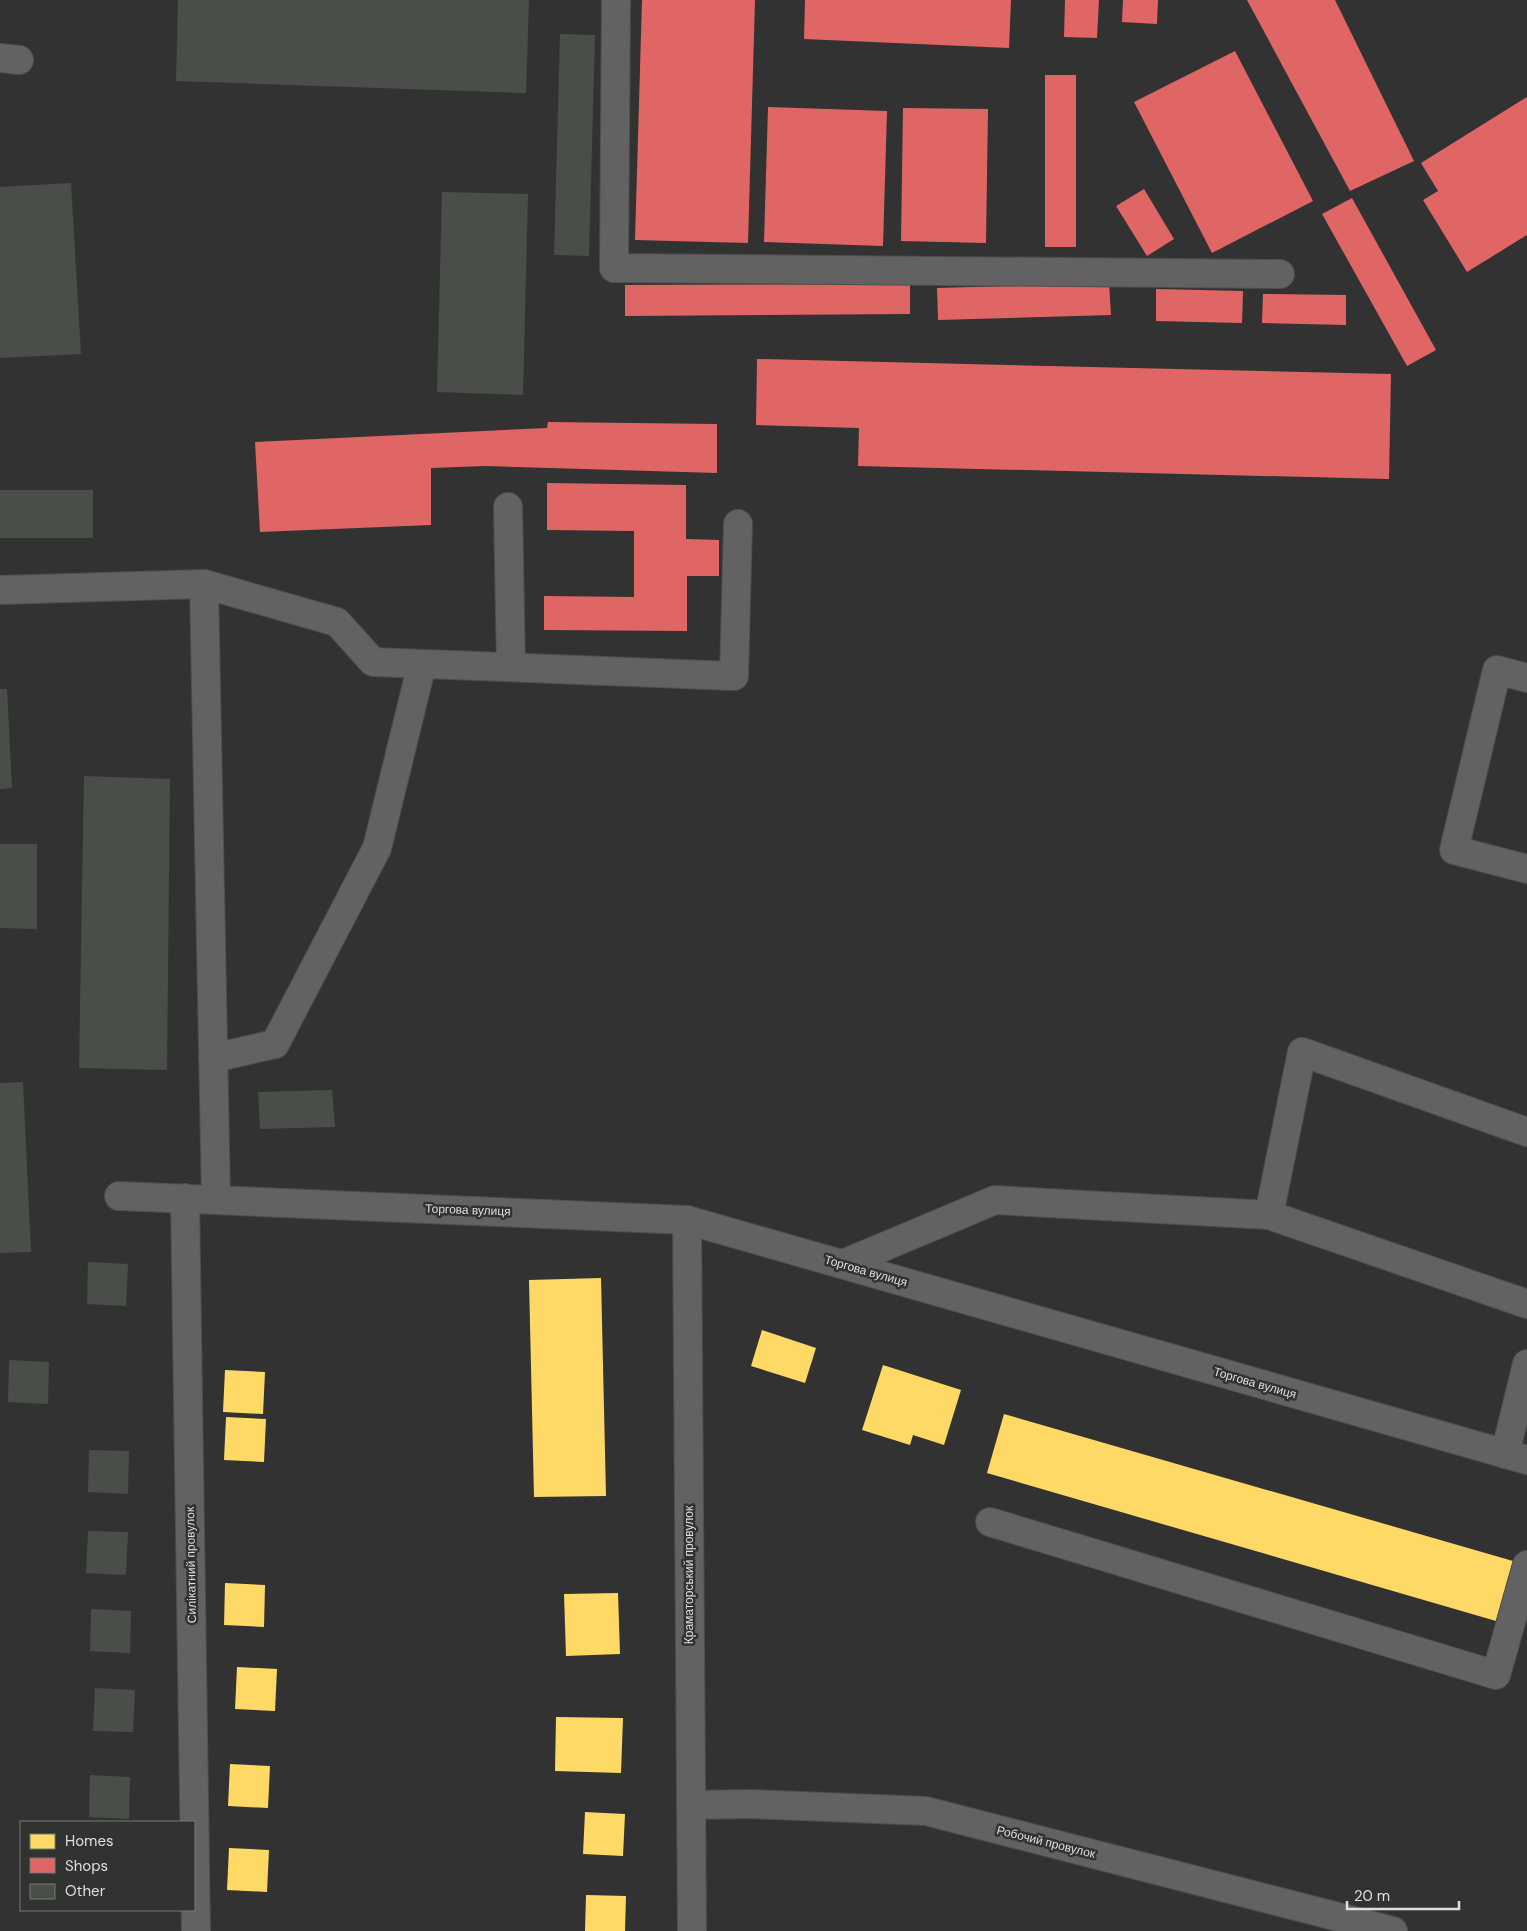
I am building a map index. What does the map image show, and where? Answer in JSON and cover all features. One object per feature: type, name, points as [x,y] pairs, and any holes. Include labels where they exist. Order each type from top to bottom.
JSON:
[{"type":"street","points":[[616,0],[614,268],[1280,274]]},
{"type":"street","points":[[508,508],[511,667]]},
{"type":"street","points":[[0,590],[204,584],[336,622],[374,662],[734,676],[738,524]]},
{"type":"street","points":[[204,584],[216,1200]]},
{"type":"street","points":[[213,1058],[275,1044],[377,848],[422,664]]},
{"type":"street","points":[[1527,678],[1497,670],[1454,850],[1527,869]]},
{"type":"street","points":[[1269,1215],[1302,1052],[1527,1132]]},
{"type":"street","name":"Торгова вулиця","points":[[119,1196],[687,1220],[1516,1457]]},
{"type":"street","name":"Силікатний провулок","points":[[185,1198],[194,1821]]},
{"type":"street","points":[[843,1264],[995,1200],[1269,1215],[1527,1304]]},
{"type":"street","name":"Краматорський провулок","points":[[687,1220],[692,1931]]},
{"type":"street","points":[[1516,1457],[1527,1364]]},
{"type":"street","points":[[990,1522],[1496,1675],[1527,1565]]},
{"type":"street","name":"Робочий провулок","points":[[691,1805],[750,1804],[926,1811],[1393,1931]]},
{"type":"street","name":"Силікатний провулок","points":[[195,1864],[196,1931]]},
{"type":"building: Homes","points":[[601,1278],[606,1496],[534,1497],[529,1280]]},
{"type":"building: Homes","points":[[762,1330],[816,1348],[805,1383],[751,1366]]},
{"type":"building: Homes","points":[[883,1365],[961,1390],[944,1445],[913,1435],[910,1445],[862,1430]]},
{"type":"building: Homes","points":[[225,1370],[265,1372],[263,1414],[223,1412]]},
{"type":"building: Homes","points":[[1004,1414],[1513,1561],[1496,1621],[987,1473]]},
{"type":"building: Homes","points":[[226,1417],[266,1419],[264,1462],[224,1460]]},
{"type":"building: Homes","points":[[225,1583],[265,1585],[264,1627],[224,1625]]},
{"type":"building: Homes","points":[[618,1593],[620,1654],[566,1656],[564,1594]]},
{"type":"building: Homes","points":[[237,1667],[277,1669],[275,1711],[235,1709]]},
{"type":"building: Homes","points":[[556,1717],[623,1718],[621,1773],[555,1771]]},
{"type":"building: Homes","points":[[230,1764],[270,1766],[268,1808],[228,1806]]},
{"type":"building: Homes","points":[[585,1812],[625,1814],[623,1856],[583,1854]]},
{"type":"building: Homes","points":[[229,1848],[269,1850],[267,1892],[227,1890]]},
{"type":"building: Homes","points":[[586,1895],[626,1896],[625,1931],[585,1931]]},
{"type":"building: Shops","points":[[642,0],[755,0],[748,243],[635,240]]},
{"type":"building: Shops","points":[[805,0],[1011,0],[1009,48],[804,39]]},
{"type":"building: Shops","points":[[1065,0],[1099,0],[1097,38],[1064,37]]},
{"type":"building: Shops","points":[[1123,0],[1158,0],[1157,24],[1122,22]]},
{"type":"building: Shops","points":[[1247,0],[1335,0],[1414,161],[1350,191]]},
{"type":"building: Shops","points":[[1235,51],[1313,201],[1212,253],[1134,102]]},
{"type":"building: Shops","points":[[1045,75],[1076,75],[1076,247],[1045,247]]},
{"type":"building: Shops","points":[[1527,97],[1527,235],[1467,272],[1423,200],[1438,191],[1421,163]]},
{"type":"building: Shops","points":[[768,107],[887,111],[883,246],[764,242]]},
{"type":"building: Shops","points":[[903,108],[988,109],[986,243],[901,241]]},
{"type":"building: Shops","points":[[1144,189],[1174,239],[1147,256],[1116,206]]},
{"type":"building: Shops","points":[[1352,198],[1436,350],[1407,366],[1322,214]]},
{"type":"building: Shops","points":[[1109,283],[1111,315],[938,320],[937,288]]},
{"type":"building: Shops","points":[[910,284],[910,314],[625,316],[625,285]]},
{"type":"building: Shops","points":[[1156,289],[1243,291],[1242,323],[1156,321]]},
{"type":"building: Shops","points":[[1263,294],[1346,295],[1346,325],[1262,323]]},
{"type":"building: Shops","points":[[757,359],[1391,374],[1389,479],[858,466],[859,428],[756,425]]},
{"type":"building: Shops","points":[[548,422],[717,424],[717,473],[485,466],[431,468],[431,525],[260,532],[255,442],[547,428]]},
{"type":"building: Shops","points":[[547,483],[686,485],[686,539],[719,540],[719,576],[687,576],[687,631],[544,630],[544,596],[634,597],[634,531],[547,530]]},
{"type":"building: Other","points":[[178,0],[529,0],[526,93],[176,81]]},
{"type":"building: Other","points":[[560,34],[595,35],[589,256],[554,255]]},
{"type":"building: Other","points":[[71,183],[81,354],[0,358],[0,187]]},
{"type":"building: Other","points":[[442,192],[528,194],[523,395],[437,392]]},
{"type":"building: Other","points":[[0,490],[93,490],[93,538],[0,538]]},
{"type":"building: Other","points":[[0,689],[7,689],[12,788],[0,789]]},
{"type":"building: Other","points":[[84,776],[170,779],[167,1070],[79,1068]]},
{"type":"building: Other","points":[[0,844],[37,844],[37,929],[0,928]]},
{"type":"building: Other","points":[[23,1082],[31,1252],[0,1253],[0,1083]]},
{"type":"building: Other","points":[[332,1090],[335,1127],[260,1129],[258,1092]]},
{"type":"building: Other","points":[[88,1262],[128,1264],[126,1306],[87,1304]]},
{"type":"building: Other","points":[[9,1360],[49,1362],[48,1404],[8,1402]]},
{"type":"building: Other","points":[[89,1450],[129,1451],[128,1494],[88,1492]]},
{"type":"building: Other","points":[[88,1531],[128,1532],[126,1575],[86,1573]]},
{"type":"building: Other","points":[[91,1609],[131,1611],[130,1653],[90,1651]]},
{"type":"building: Other","points":[[95,1688],[135,1690],[133,1732],[93,1731]]},
{"type":"building: Other","points":[[90,1775],[130,1777],[129,1819],[89,1817]]}]
